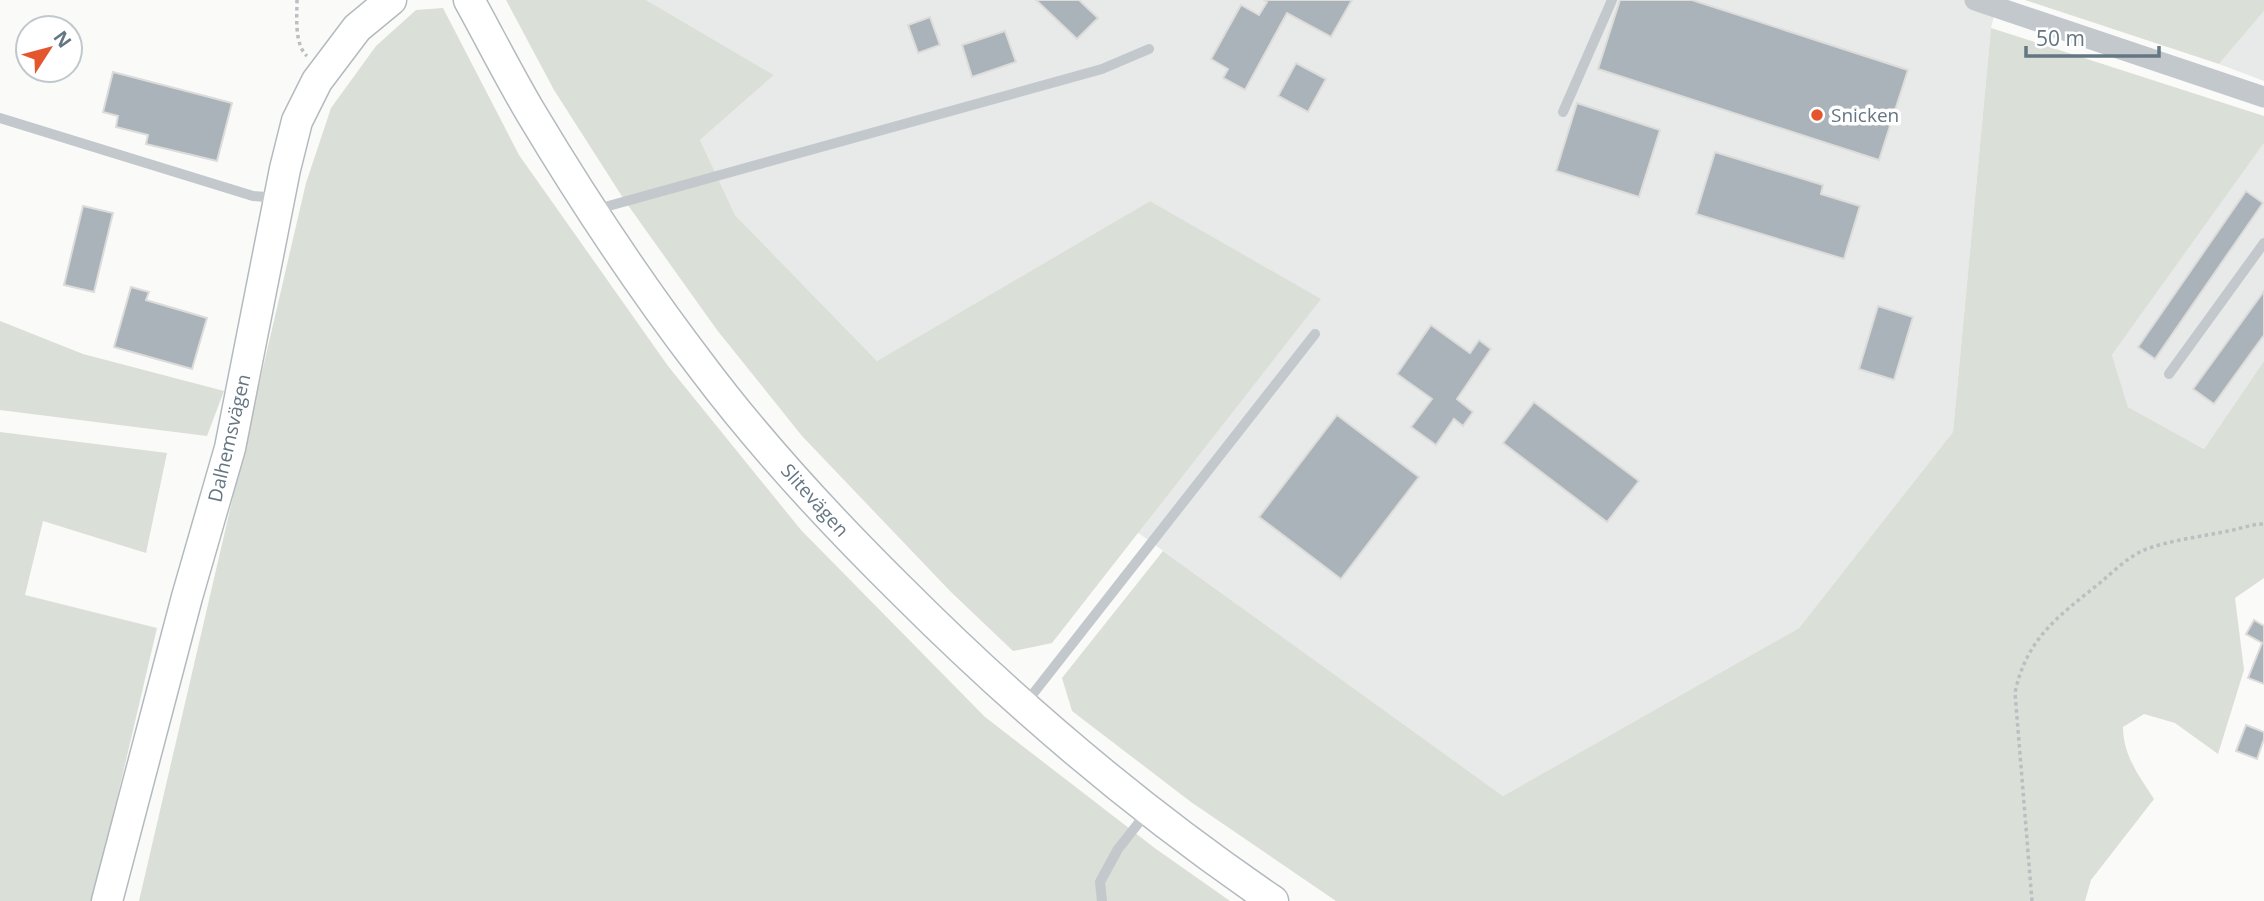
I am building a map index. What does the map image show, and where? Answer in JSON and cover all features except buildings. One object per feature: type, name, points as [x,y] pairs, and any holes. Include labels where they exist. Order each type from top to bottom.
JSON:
[{"type":"main road","name":"Dalhemsvägen","points":[[107,901],[187,597],[230,448],[297,121],[317,81],[357,28],[391,0]]},
{"type":"main road","name":"Slitevägen","points":[[469,0],[530,111],[591,211],[702,368],[773,453],[854,543],[966,656],[1148,811],[1202,853],[1273,901]]},
{"type":"street","points":[[1975,0],[2264,97]]},
{"type":"lane","points":[[1563,112],[1612,0]]},
{"type":"lane","points":[[591,211],[1102,69],[1149,49]]},
{"type":"lane","points":[[0,118],[253,196],[279,199]]},
{"type":"lane","points":[[2169,374],[2264,243]]},
{"type":"lane","points":[[1023,706],[1315,334]]},
{"type":"lane","points":[[1102,901],[1100,882],[1118,849],[1148,811]]},
{"type":"path","points":[[297,0],[296,23],[303,53],[324,71]]},
{"type":"path","points":[[2032,901],[2015,693],[2030,652],[2046,627],[2059,615],[2142,551],[2251,524],[2264,524]]},
{"type":"shaded area","points":[[506,0],[646,0],[774,75],[700,140],[735,215],[877,361],[1150,201],[1321,299],[1052,643],[1013,651],[950,591],[802,436],[717,330],[625,201],[554,90]]},
{"type":"shaded area","points":[[646,0],[1998,0],[1991,28],[1953,432],[1799,628],[1503,796],[1137,532],[1320,299],[1150,201],[877,361],[735,215],[700,140],[774,75]]},
{"type":"shaded area","points":[[2025,0],[2264,0],[2264,11],[2219,64]]},
{"type":"shaded area","points":[[443,8],[519,155],[668,366],[801,530],[985,717],[1156,849],[1230,901],[139,901],[306,183],[331,108],[376,46],[416,10]]},
{"type":"shaded area","points":[[2264,11],[2264,81],[2219,64]]},
{"type":"shaded area","points":[[1991,28],[2264,116],[2264,143],[2112,355],[2128,407],[2204,449],[2264,361],[2264,578],[2235,598],[2244,670],[2218,754],[2175,723],[2144,714],[2123,727],[2129,756],[2154,799],[2091,880],[2085,901],[1336,901],[1191,802],[1072,711],[1062,678],[1163,551],[1503,796],[1799,628],[1953,432]]},
{"type":"shaded area","points":[[2264,143],[2264,361],[2204,449],[2128,407],[2112,355]]},
{"type":"shaded area","points":[[0,321],[83,354],[224,391],[207,436],[0,410]]},
{"type":"shaded area","points":[[0,432],[167,453],[146,553],[43,521],[25,595],[157,628],[93,901],[0,901]]},
{"type":"place","name":"Snicken","points":[[1817,115]]}]
